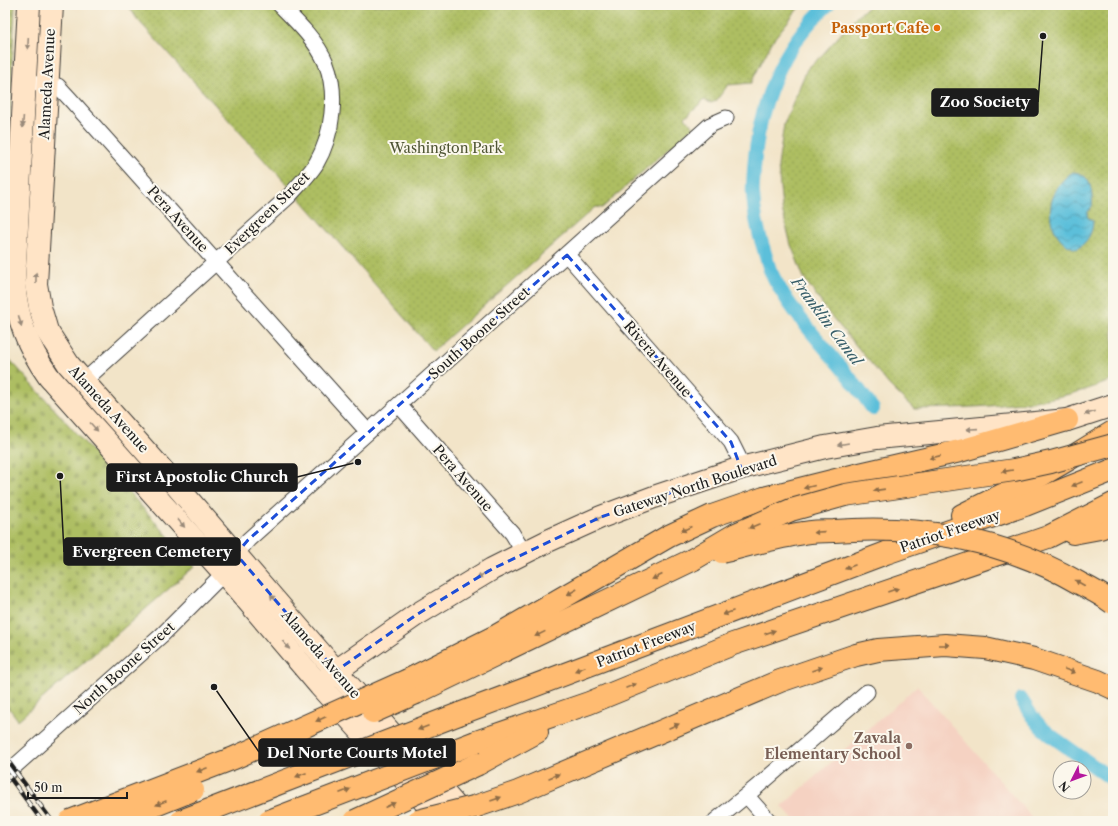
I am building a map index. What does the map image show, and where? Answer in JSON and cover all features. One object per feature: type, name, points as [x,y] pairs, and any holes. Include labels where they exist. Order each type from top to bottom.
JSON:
[{"type":"highway","points":[[70,821],[412,687],[498,635],[670,536],[712,516],[764,498],[960,451],[1067,420]]},
{"type":"highway","points":[[886,553],[1038,477],[1113,432]]},
{"type":"highway","points":[[116,821],[237,772],[412,687],[692,560],[736,534],[792,510],[845,495],[1014,470],[1051,462],[1113,445]]},
{"type":"highway","name":"Patriot Freeway","points":[[181,821],[459,714],[886,553],[1025,505],[1113,470]]},
{"type":"highway","points":[[269,821],[476,742],[589,703],[733,644],[1048,537],[1113,504]]},
{"type":"highway","points":[[1048,537],[1100,528],[1113,523]]},
{"type":"highway","points":[[692,560],[805,533],[866,528],[911,530],[958,537],[1032,559],[1063,574],[1113,603]]},
{"type":"highway","points":[[452,821],[472,814],[518,792],[780,681],[856,655],[878,650],[945,645],[985,648],[1034,659],[1098,681],[1113,688]]},
{"type":"highway","points":[[354,821],[478,764],[589,703]]},
{"type":"highway","points":[[418,821],[472,814]]},
{"type":"main road","name":"Alameda Avenue","points":[[29,5],[26,83],[14,282],[17,309],[23,332],[35,356],[49,377],[224,573],[320,686],[442,821]]},
{"type":"main road","name":"Alameda Avenue","points":[[52,5],[36,270],[37,294],[41,313],[48,331],[62,354],[84,381],[236,554],[336,671],[472,814]]},
{"type":"main road","name":"Gateway North Boulevard","points":[[320,686],[336,671],[416,615],[492,569],[601,517],[654,496],[741,468],[825,447],[877,438],[1067,420],[1113,405]]},
{"type":"street","name":"Evergreen Street","points":[[84,381],[305,180],[316,164],[330,127],[332,85],[326,62],[312,40],[280,5]]},
{"type":"street","points":[[26,83],[48,84]]},
{"type":"street","name":"Pera Avenue","points":[[48,84],[58,86],[70,99],[368,432]]},
{"type":"street","name":"South Boone Street","points":[[236,554],[248,540],[710,125],[726,118]]},
{"type":"street","name":"Rivera Avenue","points":[[566,255],[731,442],[739,458],[741,468]]},
{"type":"street","name":"Pera Avenue","points":[[398,405],[512,533],[524,553]]},
{"type":"street","name":"North Boone Street","points":[[5,775],[162,635],[224,573],[236,554]]},
{"type":"street","points":[[715,821],[732,806],[747,796],[867,692]]},
{"type":"street","points":[[747,796],[769,821]]},
{"type":"highlighted area","points":[[567,255],[731,442],[741,468],[601,517],[492,569],[416,615],[336,671],[236,554],[248,540]]},
{"type":"shaded area","name":"Zavala Elementary School","points":[[917,686],[1035,821],[795,821],[782,806]]},
{"type":"green space","points":[[5,5],[15,5],[5,210]]},
{"type":"green space","name":"Washington Park","points":[[128,5],[801,5],[773,40],[751,83],[728,85],[716,101],[711,103],[704,100],[685,117],[693,127],[602,208],[595,207],[433,351],[304,203],[137,19]]},
{"type":"green space","points":[[870,5],[1113,5],[1113,380],[1081,391],[1041,400],[977,407],[914,409],[890,386],[827,311],[804,278],[791,245],[782,209],[778,166],[784,124],[807,69],[822,55],[855,18]]},
{"type":"green space","points":[[5,354],[195,566],[18,720],[5,703]]},
{"type":"water","points":[[1073,172],[1082,174],[1091,187],[1092,206],[1087,214],[1088,218],[1093,220],[1091,233],[1087,240],[1077,249],[1066,244],[1059,237],[1051,220],[1050,210],[1055,192],[1066,177]]},
{"type":"waterway","name":"Franklin Canal","points":[[828,5],[811,21],[797,39],[774,80],[760,123],[756,146],[753,185],[754,201],[762,243],[770,270],[778,285],[796,313],[873,409]]},
{"type":"waterway","name":"Franklin Canal","points":[[1021,699],[1041,727],[1113,780]]},
{"type":"railway","points":[[5,757],[52,821]]},
{"type":"railway","points":[[5,771],[42,821]]},
{"type":"place","name":"Passport Cafe","points":[[937,28]]},
{"type":"place","name":"Zoo Society","points":[[1043,36]]},
{"type":"place","name":"First Apostolic Church","points":[[358,462]]},
{"type":"place","name":"Evergreen Cemetery","points":[[60,476]]},
{"type":"place","name":"Del Norte Courts Motel","points":[[214,687]]},
{"type":"place","name":"Zavala Elementary School","points":[[909,746]]}]
